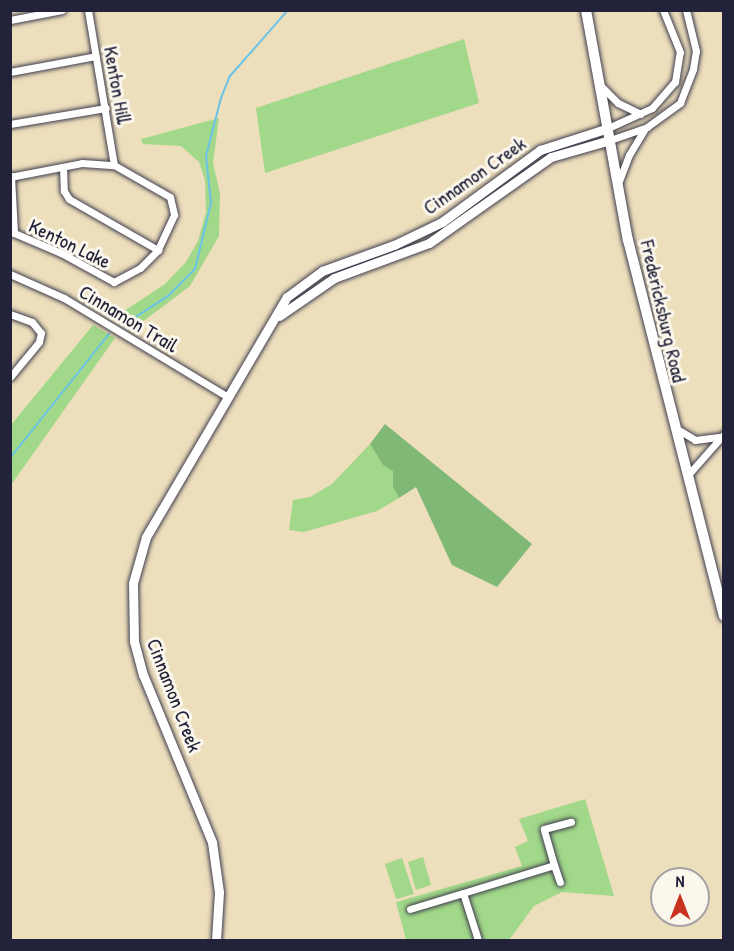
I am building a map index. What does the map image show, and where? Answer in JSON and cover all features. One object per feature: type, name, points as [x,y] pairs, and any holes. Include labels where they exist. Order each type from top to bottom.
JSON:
[{"type":"main road","name":"Fredericksburg Road","points":[[586,10],[618,184],[674,427],[723,616]]},
{"type":"street","points":[[10,20],[62,10]]},
{"type":"street","name":"Kenton Hill","points":[[88,10],[114,165]]},
{"type":"street","points":[[608,128],[640,114],[666,97],[680,66],[677,39],[663,10]]},
{"type":"street","points":[[610,140],[647,127],[680,103],[693,69],[694,33],[686,10]]},
{"type":"street","points":[[10,72],[96,56]]},
{"type":"street","points":[[600,85],[618,104],[640,114]]},
{"type":"street","points":[[10,124],[106,108]]},
{"type":"street","points":[[618,184],[629,155],[647,127]]},
{"type":"street","name":"Cinnamon Creek","points":[[216,940],[219,892],[212,842],[144,675],[134,641],[132,597],[146,537],[228,397],[279,316],[282,305],[300,286],[340,263],[394,245],[442,222],[515,166],[561,140],[608,128]]},
{"type":"street","name":"Cinnamon Creek","points":[[279,316],[347,273],[429,243],[551,157],[610,140]]},
{"type":"street","points":[[11,176],[63,167],[92,162],[114,165],[173,201],[171,226],[158,250],[69,199],[64,191],[63,167]]},
{"type":"street","points":[[515,166],[523,176]]},
{"type":"street","name":"Kenton Lake","points":[[11,176],[11,228],[19,237],[61,253],[114,282],[140,268],[158,250]]},
{"type":"street","name":"Cinnamon Trail","points":[[10,274],[64,298],[228,397]]},
{"type":"street","points":[[300,286],[308,296]]},
{"type":"street","points":[[10,314],[32,322],[41,333],[39,342],[10,377]]},
{"type":"street","points":[[674,427],[695,440],[722,435]]},
{"type":"street","points":[[687,476],[722,435]]},
{"type":"street","points":[[560,882],[543,829],[571,822]]},
{"type":"street","points":[[410,909],[554,865]]},
{"type":"street","points":[[463,893],[476,940]]},
{"type":"green space","points":[[464,39],[479,103],[265,173],[256,108]]},
{"type":"green space","points":[[219,118],[213,163],[220,193],[219,236],[190,286],[133,329],[115,317],[165,284],[186,262],[198,241],[206,212],[205,180],[199,162],[181,146],[143,144],[141,139]]},
{"type":"green space","points":[[93,325],[115,338],[11,485],[11,425]]},
{"type":"green space","points":[[385,424],[532,544],[497,587],[452,565],[416,487],[399,498],[393,487],[393,471],[383,465],[370,444]]},
{"type":"green space","points":[[370,444],[383,465],[393,470],[393,487],[399,498],[377,511],[304,532],[289,530],[293,500],[310,497],[332,484]]},
{"type":"green space","points":[[585,799],[614,896],[562,892],[534,906],[509,940],[406,940],[396,902],[522,866],[515,847],[528,841],[519,819]]},
{"type":"green space","points":[[423,857],[431,885],[416,890],[408,862]]},
{"type":"green space","points":[[402,858],[414,894],[396,899],[385,864]]},
{"type":"waterway","points":[[125,324],[168,296],[195,269],[211,203],[206,156],[221,98],[230,76],[288,10]]},
{"type":"waterway","points":[[10,458],[109,334]]}]
